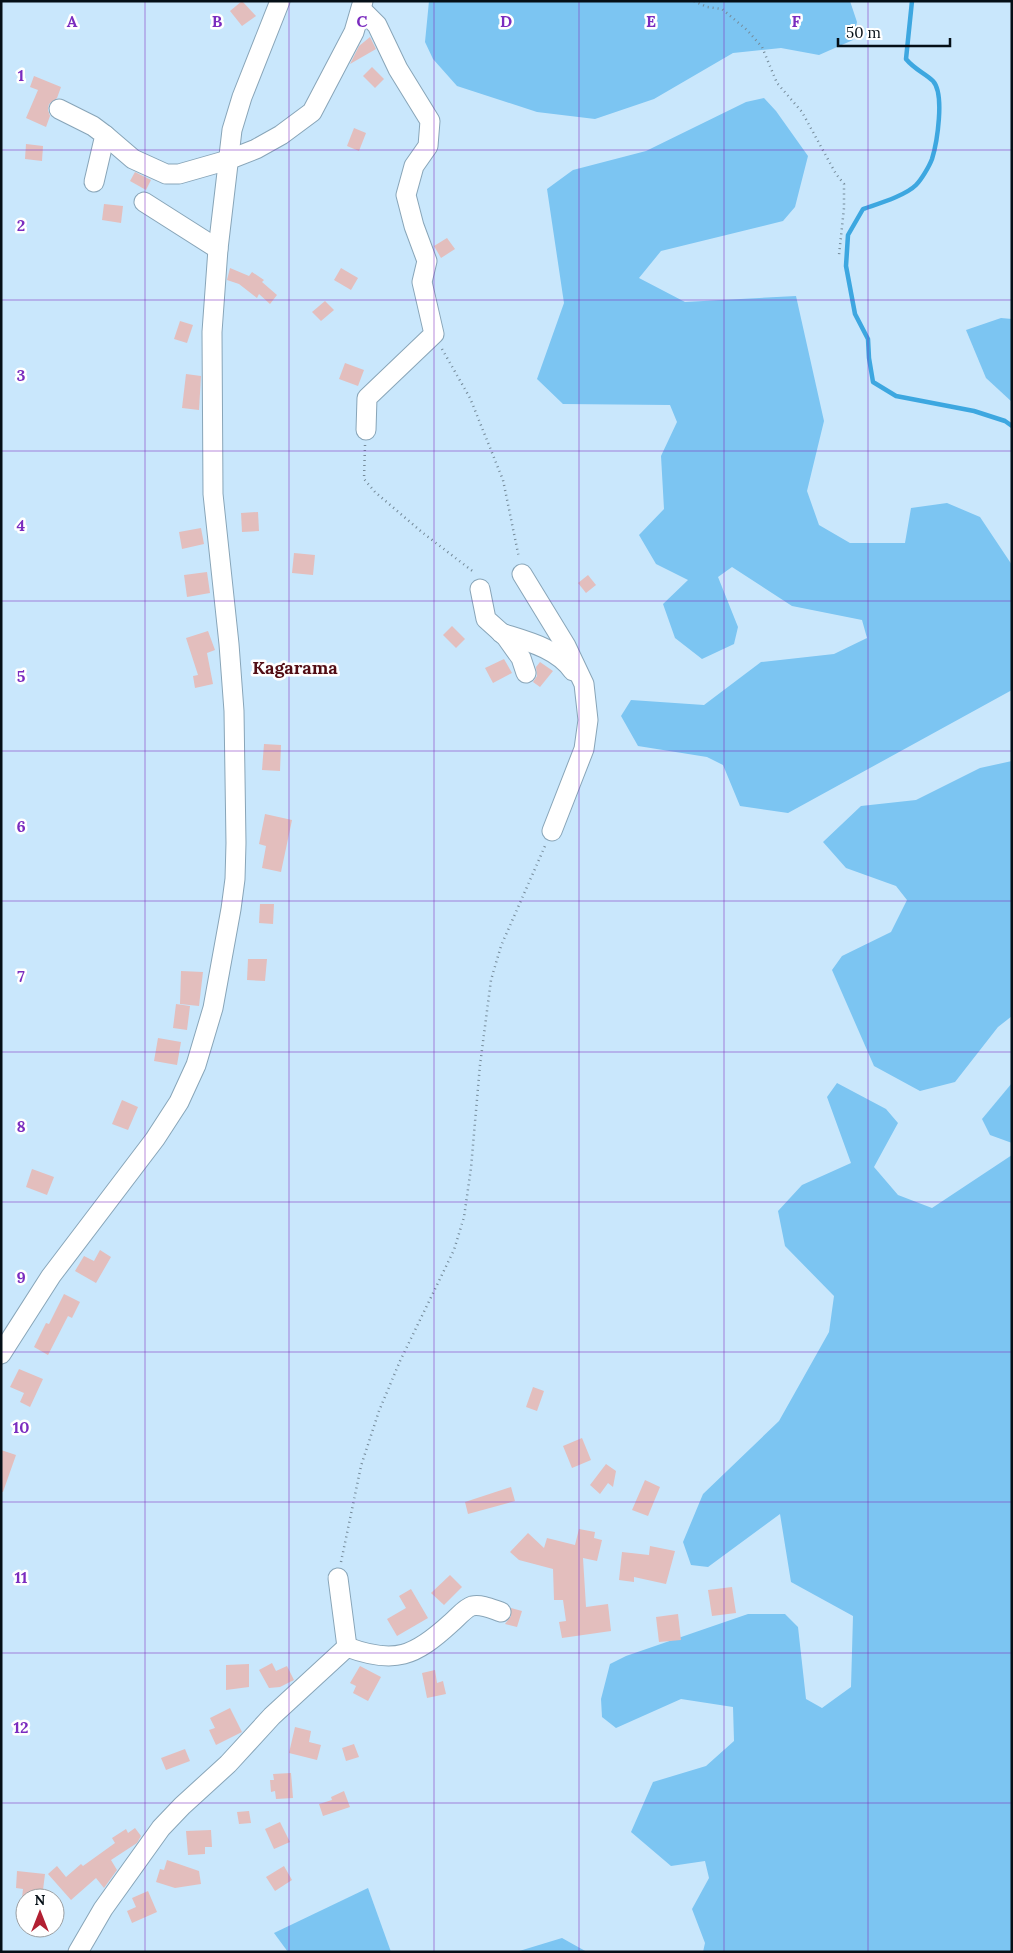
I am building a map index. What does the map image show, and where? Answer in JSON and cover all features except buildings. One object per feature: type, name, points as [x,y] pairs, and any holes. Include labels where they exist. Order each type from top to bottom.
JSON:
[{"type":"street","points":[[1,1354],[51,1276],[155,1139],[178,1102],[196,1065],[213,1008],[231,909],[235,879],[236,842],[232,682],[213,494],[212,332],[218,249],[232,130],[242,97],[280,1]]},
{"type":"street","points":[[59,109],[105,134],[133,159],[166,174],[179,174],[228,160],[256,149],[281,135],[312,112],[354,32],[362,5]]},
{"type":"street","points":[[362,5],[377,25],[398,70],[430,121],[428,146],[414,166],[406,195],[414,226],[427,261],[422,282],[434,334],[367,398],[366,430]]},
{"type":"street","points":[[94,182],[105,134]]},
{"type":"street","points":[[144,202],[218,249]]},
{"type":"street","points":[[522,574],[566,646],[584,684],[588,720],[584,749],[552,831]]},
{"type":"street","points":[[480,589],[486,619],[501,632],[521,658],[526,673]]},
{"type":"street","points":[[501,632],[540,646],[566,661],[584,684]]},
{"type":"street","points":[[338,1578],[347,1647]]},
{"type":"street","points":[[347,1647],[384,1657],[408,1654],[430,1643],[469,1606],[483,1606],[501,1612]]},
{"type":"street","points":[[78,1952],[103,1909],[161,1828],[228,1764],[279,1710],[347,1647]]},
{"type":"path","points":[[694,1],[707,7],[722,9],[747,30],[762,47],[777,83],[802,112],[836,174],[844,184],[840,255]]},
{"type":"path","points":[[434,334],[470,398],[503,480],[522,574]]},
{"type":"path","points":[[366,430],[364,479],[375,492],[423,533],[475,572],[480,589]]},
{"type":"path","points":[[338,1578],[361,1466],[379,1412],[400,1361],[454,1250],[464,1217],[491,980],[501,946],[552,831]]},
{"type":"shaded area","points":[[429,1],[850,1],[857,22],[853,40],[819,55],[781,48],[733,53],[654,99],[595,119],[537,112],[457,86],[433,59],[425,42]]},
{"type":"shaded area","points":[[764,98],[776,111],[808,156],[795,207],[783,221],[661,251],[639,278],[685,302],[796,296],[824,421],[807,491],[819,525],[850,543],[905,543],[911,508],[947,503],[980,517],[1012,565],[1012,690],[788,813],[740,806],[723,765],[707,757],[638,746],[621,716],[631,700],[704,705],[761,662],[834,654],[867,638],[862,620],[792,606],[732,567],[718,577],[738,627],[734,644],[702,659],[675,638],[663,604],[688,580],[656,564],[639,535],[664,509],[661,456],[677,422],[670,405],[563,404],[537,379],[564,303],[547,189],[573,170],[646,151],[746,102]]},
{"type":"shaded area","points":[[1001,318],[1012,319],[1012,402],[986,378],[966,330]]},
{"type":"shaded area","points":[[1012,761],[1012,1016],[998,1027],[955,1082],[920,1091],[874,1066],[832,970],[842,956],[891,932],[907,900],[896,886],[846,868],[823,842],[861,806],[916,800],[980,768]]},
{"type":"shaded area","points":[[837,1083],[886,1109],[898,1123],[874,1167],[898,1195],[932,1208],[1012,1155],[1012,1952],[703,1952],[705,1943],[692,1909],[709,1878],[705,1861],[671,1866],[631,1832],[653,1782],[706,1766],[734,1741],[733,1707],[681,1699],[616,1728],[602,1717],[601,1699],[610,1664],[626,1656],[748,1614],[785,1614],[798,1627],[806,1699],[822,1708],[851,1687],[853,1616],[791,1582],[780,1514],[708,1567],[691,1565],[683,1542],[703,1494],[779,1421],[829,1332],[834,1296],[785,1246],[778,1211],[802,1185],[851,1163],[827,1097]]},
{"type":"shaded area","points":[[1012,1083],[1012,1143],[990,1135],[982,1119]]},
{"type":"shaded area","points":[[368,1888],[391,1952],[288,1952],[274,1933]]},
{"type":"shaded area","points":[[562,1938],[587,1952],[516,1952]]},
{"type":"waterway","points":[[912,1],[906,59],[933,81],[937,87],[939,119],[936,142],[931,162],[916,185],[898,196],[863,209],[848,235],[846,266],[855,314],[868,339],[873,382],[896,396],[974,411],[1005,421],[1012,426]]},
{"type":"district","name":"Kagarama","points":[[295,667]]}]
